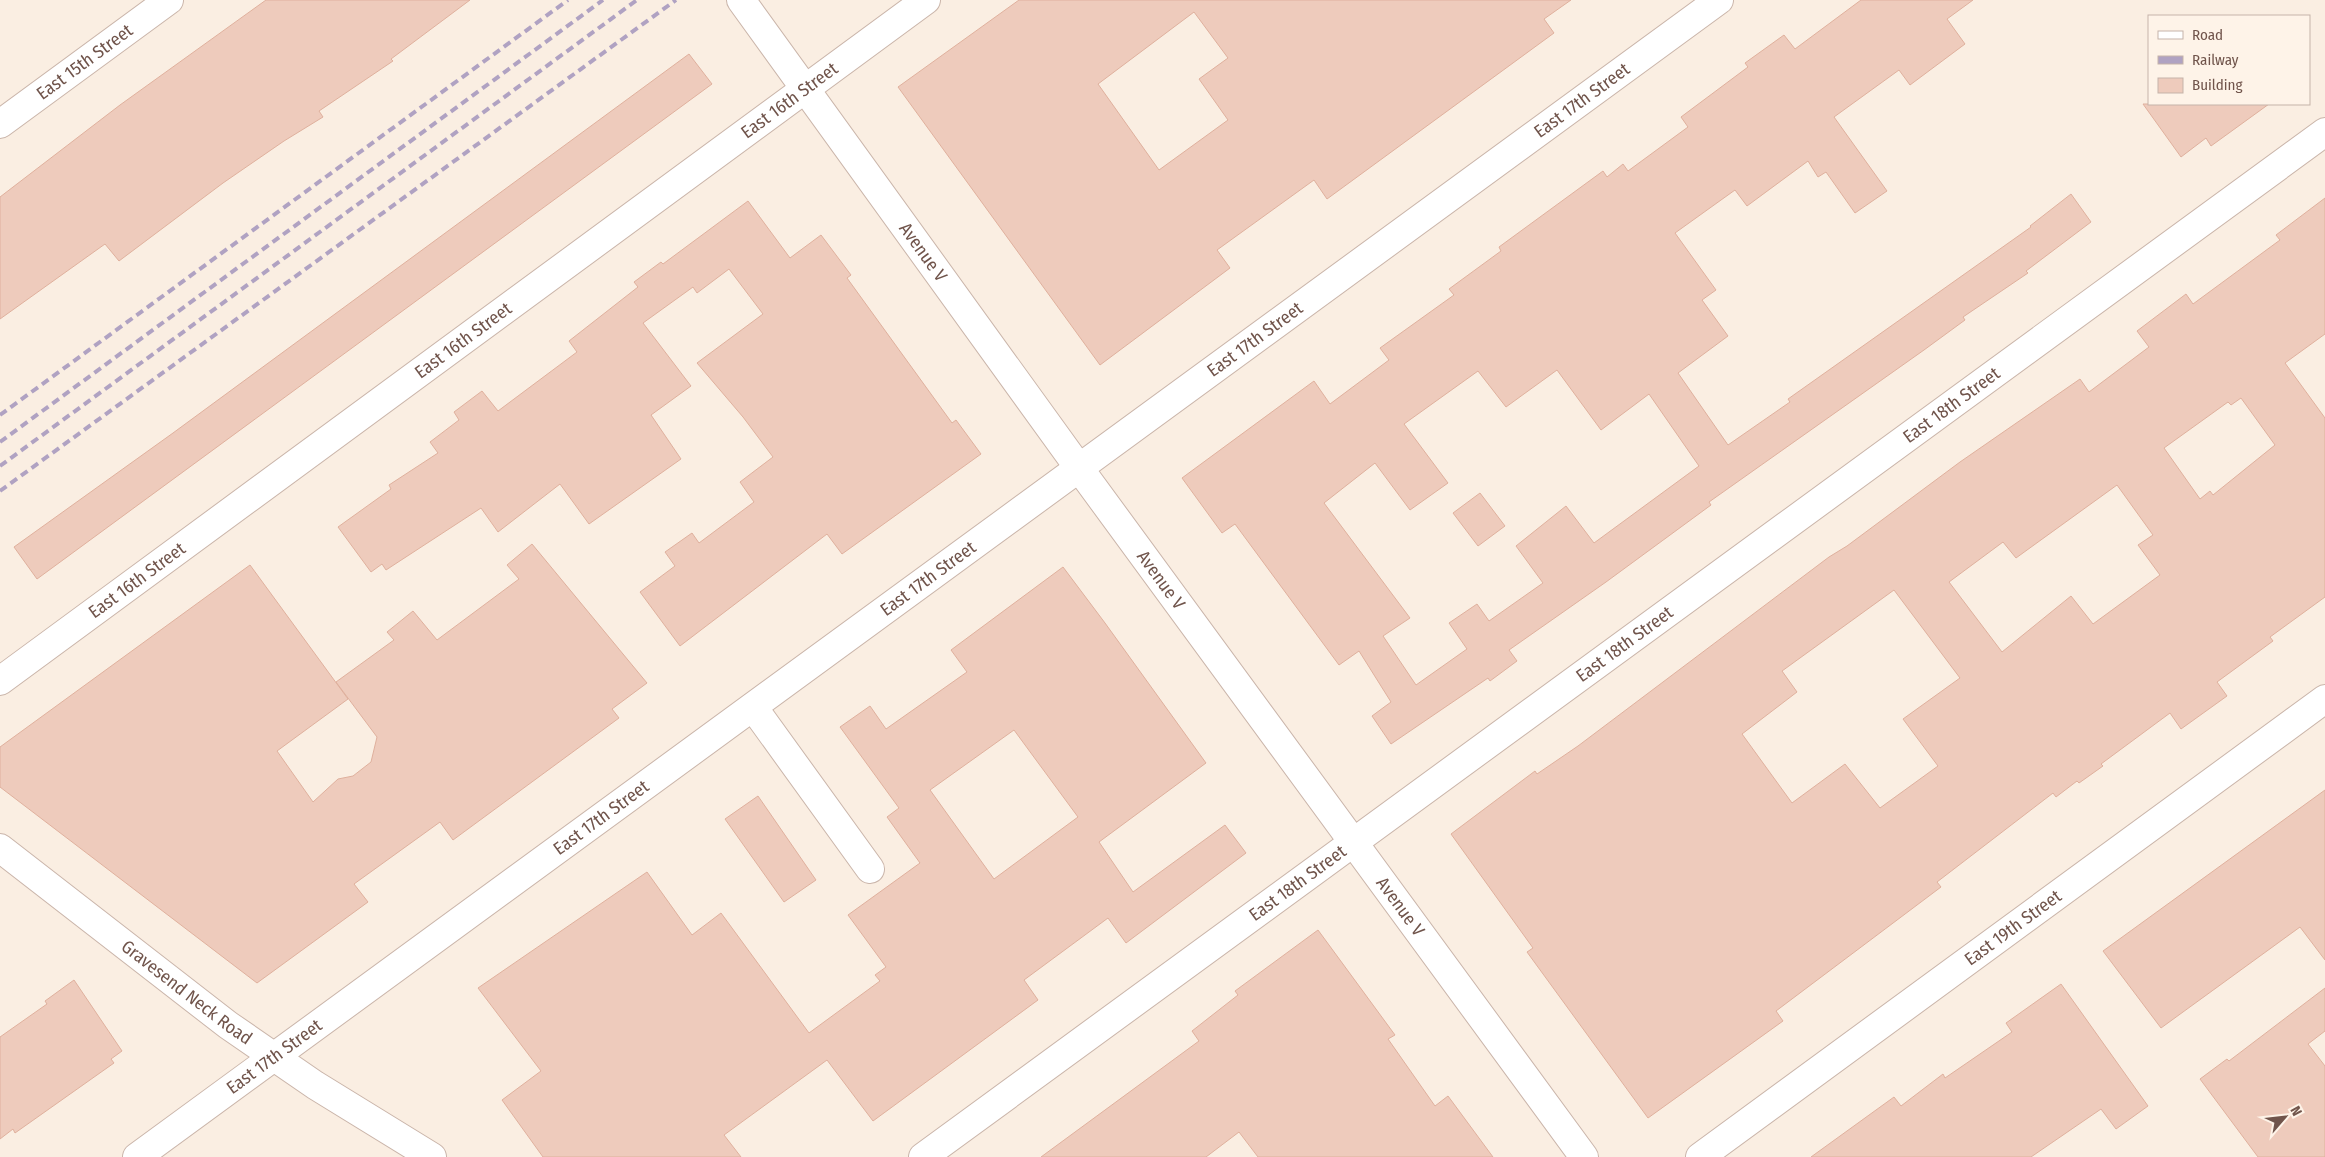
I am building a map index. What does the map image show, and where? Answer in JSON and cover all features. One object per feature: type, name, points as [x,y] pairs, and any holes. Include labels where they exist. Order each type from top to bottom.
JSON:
[{"type":"street","name":"East 15th Street","points":[[0,124],[169,0]]},
{"type":"street","name":"Avenue V","points":[[741,0],[1079,468],[1584,1157]]},
{"type":"street","name":"East 16th Street","points":[[0,681],[926,0]]},
{"type":"street","name":"East 17th Street","points":[[137,1157],[1719,0]]},
{"type":"street","name":"East 18th Street","points":[[923,1157],[2325,132]]},
{"type":"street","name":"East 19th Street","points":[[1700,1157],[2325,699]]},
{"type":"street","points":[[752,707],[870,869]]},
{"type":"street","name":"Gravesend Neck Road","points":[[0,848],[228,1025],[315,1085],[432,1157]]},
{"type":"building","points":[[266,0],[470,0],[391,59],[393,61],[319,111],[323,117],[223,183],[119,261],[105,244],[0,319],[0,197],[120,105]]},
{"type":"building","points":[[1019,0],[1571,0],[1544,19],[1554,33],[1327,199],[1314,180],[1217,250],[1230,268],[1100,365],[898,87]],"holes":[[[1194,12],[1228,58],[1199,79],[1228,120],[1159,170],[1098,84]]]},
{"type":"building","points":[[1861,0],[1973,0],[1947,19],[1965,44],[1910,85],[1899,70],[1834,117],[1887,191],[1855,213],[1826,172],[1818,177],[1808,161],[1747,206],[1735,190],[1675,233],[1716,290],[1702,300],[1728,336],[1678,373],[1728,445],[1790,402],[1788,399],[2031,227],[2071,194],[2091,222],[2026,271],[2028,273],[1963,317],[1965,320],[1709,502],[1711,505],[1509,650],[1517,661],[1490,681],[1488,678],[1391,744],[1372,716],[1391,702],[1359,651],[1339,665],[1235,524],[1222,533],[1182,478],[1314,381],[1330,404],[1389,360],[1380,348],[1454,295],[1449,289],[1501,251],[1499,247],[1603,171],[1607,177],[1623,164],[1628,171],[1688,127],[1681,117],[1748,67],[1745,63],[1784,35],[1795,49]],"holes":[[[1557,370],[1601,430],[1649,394],[1699,466],[1594,543],[1566,506],[1516,546],[1543,583],[1489,621],[1477,604],[1449,623],[1467,649],[1416,685],[1383,636],[1410,618],[1324,503],[1375,463],[1410,510],[1448,483],[1404,424],[1478,371],[1506,407]]]},
{"type":"building","points":[[689,54],[712,84],[37,579],[14,547],[173,433]]},
{"type":"building","points":[[2143,104],[2268,105],[2211,146],[2206,138],[2181,157]]},
{"type":"building","points":[[2325,198],[2325,334],[2285,363],[2325,418],[2325,597],[2270,637],[2273,641],[2217,682],[2227,696],[2181,729],[2170,713],[2101,764],[2103,766],[2079,783],[2077,781],[2056,797],[2053,793],[1937,882],[1941,887],[1776,1011],[1783,1021],[1648,1118],[1527,952],[1533,948],[1451,834],[1535,771],[1537,774],[1578,746],[1829,557],[1847,546],[1960,462],[2080,379],[2089,392],[2149,347],[2137,331],[2186,294],[2193,304],[2280,240],[2276,235]],"holes":[[[2241,398],[2275,445],[2213,495],[2210,491],[2200,499],[2164,448],[2228,402],[2231,405]],[[2117,485],[2153,535],[2138,545],[2160,575],[2093,624],[2071,596],[2002,652],[1949,582],[2003,542],[2016,558]],[[1894,590],[1960,678],[1903,719],[1938,766],[1880,808],[1845,764],[1792,803],[1742,734],[1797,692],[1782,671]]]},
{"type":"building","points":[[748,201],[790,258],[821,235],[851,275],[847,278],[952,423],[956,420],[981,454],[842,554],[827,534],[680,646],[640,592],[675,566],[665,552],[692,533],[699,543],[754,502],[740,482],[773,457],[743,417],[697,363],[763,314],[729,269],[697,293],[693,287],[643,323],[691,386],[651,415],[681,459],[589,524],[560,484],[498,532],[481,508],[386,570],[382,564],[371,572],[338,527],[391,489],[389,485],[438,453],[430,442],[459,420],[454,412],[482,391],[498,411],[577,352],[569,341],[638,287],[634,282],[661,262],[663,264]]},
{"type":"building","points":[[1480,493],[1505,526],[1478,546],[1453,513]]},
{"type":"building","points":[[532,544],[647,683],[612,709],[619,718],[453,840],[440,822],[354,884],[368,902],[257,983],[0,787],[0,747],[250,565],[348,699],[277,751],[313,802],[338,779],[353,776],[371,762],[377,737],[336,682],[394,640],[387,632],[413,611],[437,640],[519,579],[507,565]]},
{"type":"building","points":[[1063,567],[1206,763],[1099,842],[1133,892],[1225,825],[1246,853],[1126,943],[1108,918],[1024,980],[1038,1000],[873,1121],[827,1060],[724,1135],[741,1157],[543,1157],[502,1100],[541,1071],[478,988],[647,872],[692,935],[721,913],[809,1033],[880,981],[875,975],[886,967],[848,915],[920,863],[887,817],[899,808],[840,727],[870,706],[886,729],[967,672],[951,650]],"holes":[[[1014,730],[1078,817],[994,879],[930,790]]]},
{"type":"building","points":[[2325,790],[2325,960],[2300,927],[2161,1028],[2103,951]]},
{"type":"building","points":[[758,796],[816,880],[784,902],[725,819]]},
{"type":"building","points":[[1318,930],[1395,1035],[1388,1039],[1435,1106],[1448,1096],[1493,1157],[1258,1157],[1239,1132],[1206,1157],[1041,1157],[1199,1041],[1192,1031],[1238,995],[1235,991]]},
{"type":"building","points":[[74,980],[122,1051],[111,1059],[114,1063],[15,1133],[13,1129],[0,1139],[0,1037],[47,1004],[45,1001]]},
{"type":"building","points":[[2061,984],[2148,1106],[2116,1129],[2101,1109],[2031,1157],[1811,1157],[1894,1097],[1901,1106],[1943,1074],[1945,1078],[2012,1032],[2006,1023]]},
{"type":"building","points":[[2325,988],[2325,1031],[2308,1044],[2325,1066],[2325,1157],[2258,1157],[2200,1079],[2227,1059],[2229,1061]]},
{"type":"railway","points":[[0,415],[568,0]]},
{"type":"railway","points":[[0,442],[603,0]]},
{"type":"railway","points":[[0,466],[637,0]]},
{"type":"railway","points":[[0,491],[676,0]]}]
